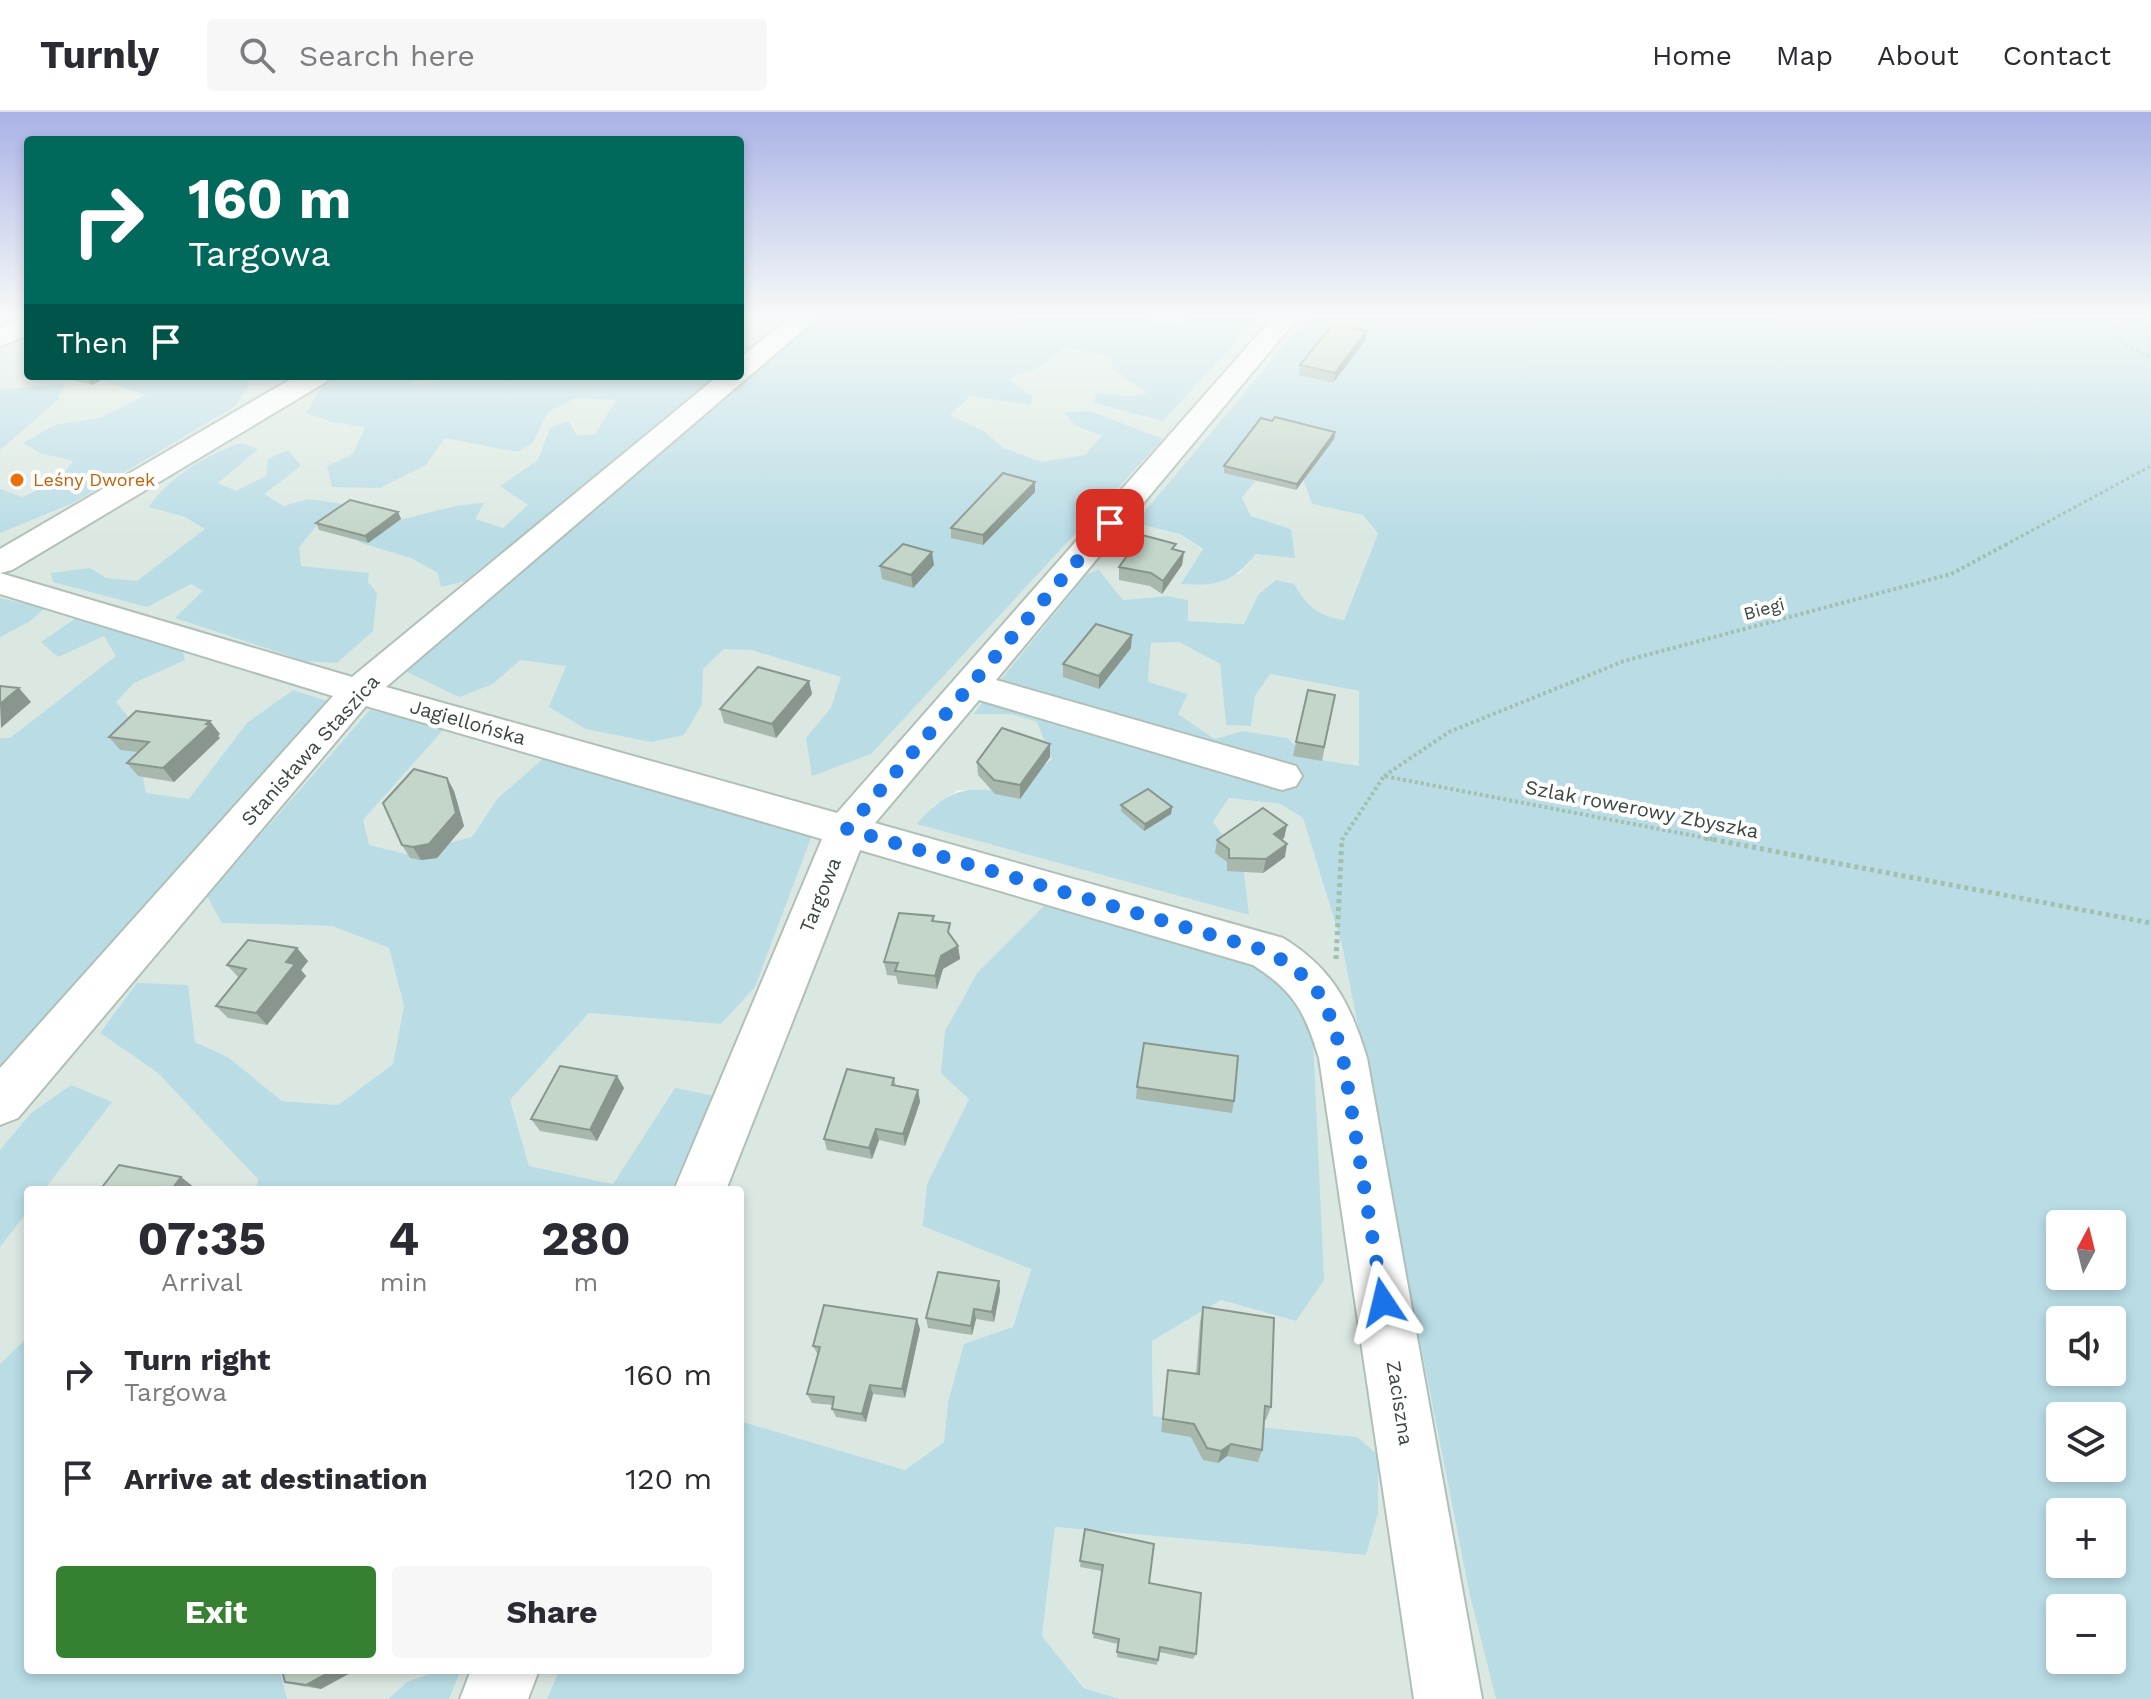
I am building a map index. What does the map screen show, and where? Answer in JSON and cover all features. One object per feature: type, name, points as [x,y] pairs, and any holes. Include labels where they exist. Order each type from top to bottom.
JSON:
[{"type":"street","points":[[0,563],[296,388]]},
{"type":"street","name":"Stanisława Staszica","points":[[0,1103],[358,691],[721,388]]},
{"type":"street","name":"Targowa","points":[[702,1186],[847,829],[1226,388]]},
{"type":"street","name":"Jagiellońska","points":[[0,583],[358,691],[847,829]]},
{"type":"street","points":[[972,685],[1282,776]]},
{"type":"street","name":"Zaciszna","points":[[847,829],[1267,951],[1292,966],[1323,999],[1343,1058],[1448,1699]]},
{"type":"street","points":[[494,1699],[503,1674]]},
{"type":"path","name":"Biegi","points":[[1384,776],[1449,732],[1624,661],[1951,574],[2151,466]]},
{"type":"path","name":"Szlak rowerowy Zbyszka","points":[[1384,776],[2151,923]]},
{"type":"path","points":[[1333,1024],[1342,837],[1384,776]]},
{"type":"shaded area","points":[[0,388],[1249,388],[1136,523],[1180,534],[1203,550],[1188,573],[1239,574],[1256,554],[1291,529],[1251,516],[1242,498],[1260,475],[1304,479],[1312,504],[1363,515],[1378,535],[1344,620],[1324,617],[1308,606],[1294,584],[1258,595],[1244,624],[1188,621],[1166,596],[1123,600],[1099,570],[973,713],[1010,714],[1037,722],[1053,759],[1012,792],[958,790],[932,807],[1248,915],[1243,863],[1213,822],[1229,798],[1280,804],[1303,818],[1342,945],[1470,1596],[1496,1699],[1120,1699],[1085,1688],[1042,1636],[1055,1527],[1366,1555],[1378,1514],[1357,1437],[1153,1416],[1152,1341],[1221,1300],[1296,1321],[969,1099],[927,1184],[1031,1268],[1013,1327],[948,1402],[944,1442],[905,1470],[744,1422],[744,1186],[673,1186],[714,1096],[675,1089],[613,1184],[529,1166],[510,1100],[589,1013],[722,1024],[497,799],[472,837],[406,854],[368,845],[363,820],[445,728],[222,923],[332,926],[389,948],[404,1006],[394,1063],[338,1105],[282,1101],[228,1057],[195,1042],[100,1033],[158,1073],[259,1179],[257,1186],[47,1186],[111,1103],[71,1085],[31,1113],[0,1150]]},
{"type":"shaded area","points":[[63,388],[58,400],[0,450],[0,390]]},
{"type":"shaded area","points":[[125,388],[247,388],[235,406],[73,503],[0,533],[0,489],[23,497],[60,479],[73,461],[40,453],[23,443],[54,425],[100,418],[146,395]]},
{"type":"shaded area","points":[[321,388],[705,388],[465,581],[441,587],[438,573],[411,558],[358,542],[371,523],[484,503],[475,519],[503,528],[528,505],[500,486],[538,460],[550,428],[569,421],[577,436],[595,434],[616,400],[576,398],[548,412],[533,442],[518,452],[445,438],[426,465],[380,488],[332,487],[327,466],[353,454],[365,427],[332,422],[306,413]]},
{"type":"shaded area","points":[[735,388],[1021,388],[1032,396],[1031,405],[970,396],[950,415],[985,432],[1003,448],[1041,462],[1085,455],[1102,436],[1075,425],[1064,412],[1090,411],[1163,439],[871,754],[812,776],[806,738],[831,708],[841,677],[752,650],[724,649],[703,669],[702,704],[684,735],[651,742],[586,729],[549,707],[566,666],[520,660],[493,684],[459,697],[401,669]]},
{"type":"shaded area","points":[[1140,388],[1193,388],[1163,421],[1094,403],[1096,393],[1131,397],[1147,393]]},
{"type":"shaded area","points":[[1249,388],[2151,388],[2151,1699],[1496,1699],[1470,1596],[1342,945],[1303,818],[1280,804],[1229,798],[1213,822],[1243,863],[1249,915],[917,824],[939,803],[959,792],[1012,792],[1052,759],[1037,722],[1010,714],[973,714],[1087,574],[1099,570],[1123,600],[1166,596],[1188,600],[1188,621],[1244,624],[1258,595],[1276,580],[1294,584],[1304,599],[1320,613],[1344,620],[1378,534],[1363,515],[1312,504],[1303,479],[1260,475],[1242,498],[1251,516],[1291,529],[1295,558],[1256,554],[1223,581],[1181,584],[1203,549],[1180,534],[1135,523]],"holes":[[[1179,642],[1220,664],[1226,725],[1251,726],[1255,696],[1270,674],[1359,691],[1359,766],[1310,758],[1287,738],[1242,731],[1215,739],[1178,714],[1188,694],[1148,682],[1151,643]]]},
{"type":"shaded area","points":[[242,443],[258,449],[218,483],[236,491],[266,476],[268,459],[288,450],[301,466],[264,494],[284,506],[308,499],[350,505],[318,524],[299,547],[301,566],[369,573],[368,582],[377,593],[373,631],[337,663],[305,661],[175,618],[203,591],[191,584],[147,607],[53,582],[51,573],[90,568],[106,578],[137,581],[205,529],[185,517],[149,507],[157,496],[190,468]]},
{"type":"shaded area","points":[[0,598],[45,608],[29,622],[0,637]]},
{"type":"shaded area","points":[[76,618],[182,649],[185,660],[134,683],[116,702],[132,722],[146,793],[189,799],[247,723],[293,690],[327,701],[0,1083],[0,738],[10,738],[116,656],[104,636],[58,657],[41,642]]},
{"type":"shaded area","points":[[1179,642],[1220,664],[1226,725],[1251,726],[1255,696],[1269,674],[1359,691],[1359,766],[1310,758],[1242,731],[1215,739],[1178,714],[1188,694],[1148,683],[1151,643]]},
{"type":"shaded area","points":[[370,710],[445,728],[363,820],[369,845],[406,854],[472,837],[497,799],[543,759],[812,835],[755,987],[721,1024],[589,1013],[510,1100],[529,1166],[613,1184],[675,1088],[715,1096],[673,1186],[257,1186],[258,1179],[158,1073],[100,1033],[137,983],[188,985],[195,1042],[228,1057],[282,1101],[338,1105],[393,1064],[404,1006],[389,948],[332,926],[222,923],[207,896]]},
{"type":"shaded area","points":[[1047,903],[1243,948],[1312,1017],[1324,1280],[1296,1321],[1221,1300],[1152,1341],[1153,1416],[1357,1437],[1378,1455],[1378,1514],[1366,1555],[1055,1527],[1042,1636],[1084,1688],[1120,1699],[547,1699],[557,1674],[744,1674],[744,1422],[905,1470],[944,1442],[948,1402],[964,1344],[1013,1327],[1031,1269],[923,1226],[927,1184],[969,1099],[941,1073],[945,1031],[978,972]]},
{"type":"shaded area","points":[[71,1085],[112,1102],[47,1186],[24,1186],[24,1216],[0,1247],[0,1150],[31,1113]]},
{"type":"shaded area","points":[[24,1216],[24,1341],[0,1364],[0,1247]]},
{"type":"shaded area","points":[[24,1341],[24,1674],[281,1674],[287,1699],[0,1699],[0,1364]]},
{"type":"shaded area","points":[[281,1674],[429,1674],[407,1682],[388,1699],[287,1699]]},
{"type":"shaded area","points":[[429,1674],[459,1674],[449,1699],[388,1699],[407,1682]]},
{"type":"shaded area","points":[[459,1674],[557,1674],[547,1699],[449,1699]]},
{"type":"building","points":[[1275,417],[1335,432],[1297,484],[1224,466],[1261,418],[1272,421]]},
{"type":"building","points":[[1003,473],[1035,482],[983,535],[951,528]]},
{"type":"building","points":[[350,500],[398,512],[365,536],[316,523]]},
{"type":"building","points":[[1142,535],[1176,544],[1172,549],[1184,552],[1163,581],[1151,573],[1119,567]]},
{"type":"building","points":[[903,544],[932,552],[911,575],[880,566]]},
{"type":"building","points":[[1096,624],[1132,635],[1099,676],[1063,664]]},
{"type":"building","points":[[758,667],[809,681],[772,724],[720,709]]},
{"type":"building","points":[[0,686],[19,688],[0,704]]},
{"type":"building","points":[[1308,690],[1335,695],[1324,747],[1296,742]]},
{"type":"building","points":[[136,711],[210,721],[206,724],[210,725],[163,768],[127,763],[149,742],[109,737]]},
{"type":"building","points":[[1002,728],[1050,744],[1020,785],[994,780],[977,762]]},
{"type":"building","points":[[414,769],[447,778],[456,813],[429,844],[413,847],[402,845],[383,803]]},
{"type":"building","points":[[1148,789],[1172,807],[1145,824],[1121,805]]},
{"type":"building","points":[[1263,808],[1287,825],[1274,834],[1287,844],[1266,859],[1229,858],[1229,849],[1217,840]]},
{"type":"building","points":[[899,913],[934,916],[932,921],[950,923],[948,932],[958,946],[941,956],[935,976],[895,971],[898,963],[884,962]]},
{"type":"building","points":[[248,940],[297,948],[286,962],[295,964],[256,1013],[216,1006],[246,969],[227,965]]},
{"type":"building","points":[[1144,1043],[1238,1056],[1234,1101],[1137,1087]]},
{"type":"building","points":[[560,1066],[617,1076],[590,1130],[531,1119]]},
{"type":"building","points":[[847,1069],[894,1078],[892,1085],[918,1090],[903,1134],[876,1129],[869,1148],[824,1139]]},
{"type":"building","points":[[119,1165],[181,1177],[174,1186],[103,1186]]},
{"type":"building","points":[[938,1272],[999,1281],[992,1312],[974,1309],[971,1326],[926,1318]]},
{"type":"building","points":[[824,1305],[917,1319],[902,1389],[870,1385],[862,1414],[832,1409],[834,1397],[807,1394],[820,1347],[813,1346]]},
{"type":"building","points":[[1203,1307],[1274,1318],[1271,1407],[1265,1406],[1262,1450],[1231,1444],[1221,1451],[1207,1448],[1194,1424],[1163,1419],[1168,1370],[1199,1374]]},
{"type":"building","points":[[1085,1529],[1154,1544],[1149,1583],[1201,1593],[1196,1654],[1160,1647],[1158,1660],[1117,1652],[1119,1639],[1093,1633],[1103,1565],[1080,1561]]},
{"type":"building","points":[[283,1674],[326,1674],[306,1685],[285,1682]]},
{"type":"place","name":"Leśny Dworek","points":[[17,480]]},
{"type":"route","points":[[1110,523],[847,829],[1267,951],[1292,966],[1323,999],[1343,1058],[1383,1302]]}]
